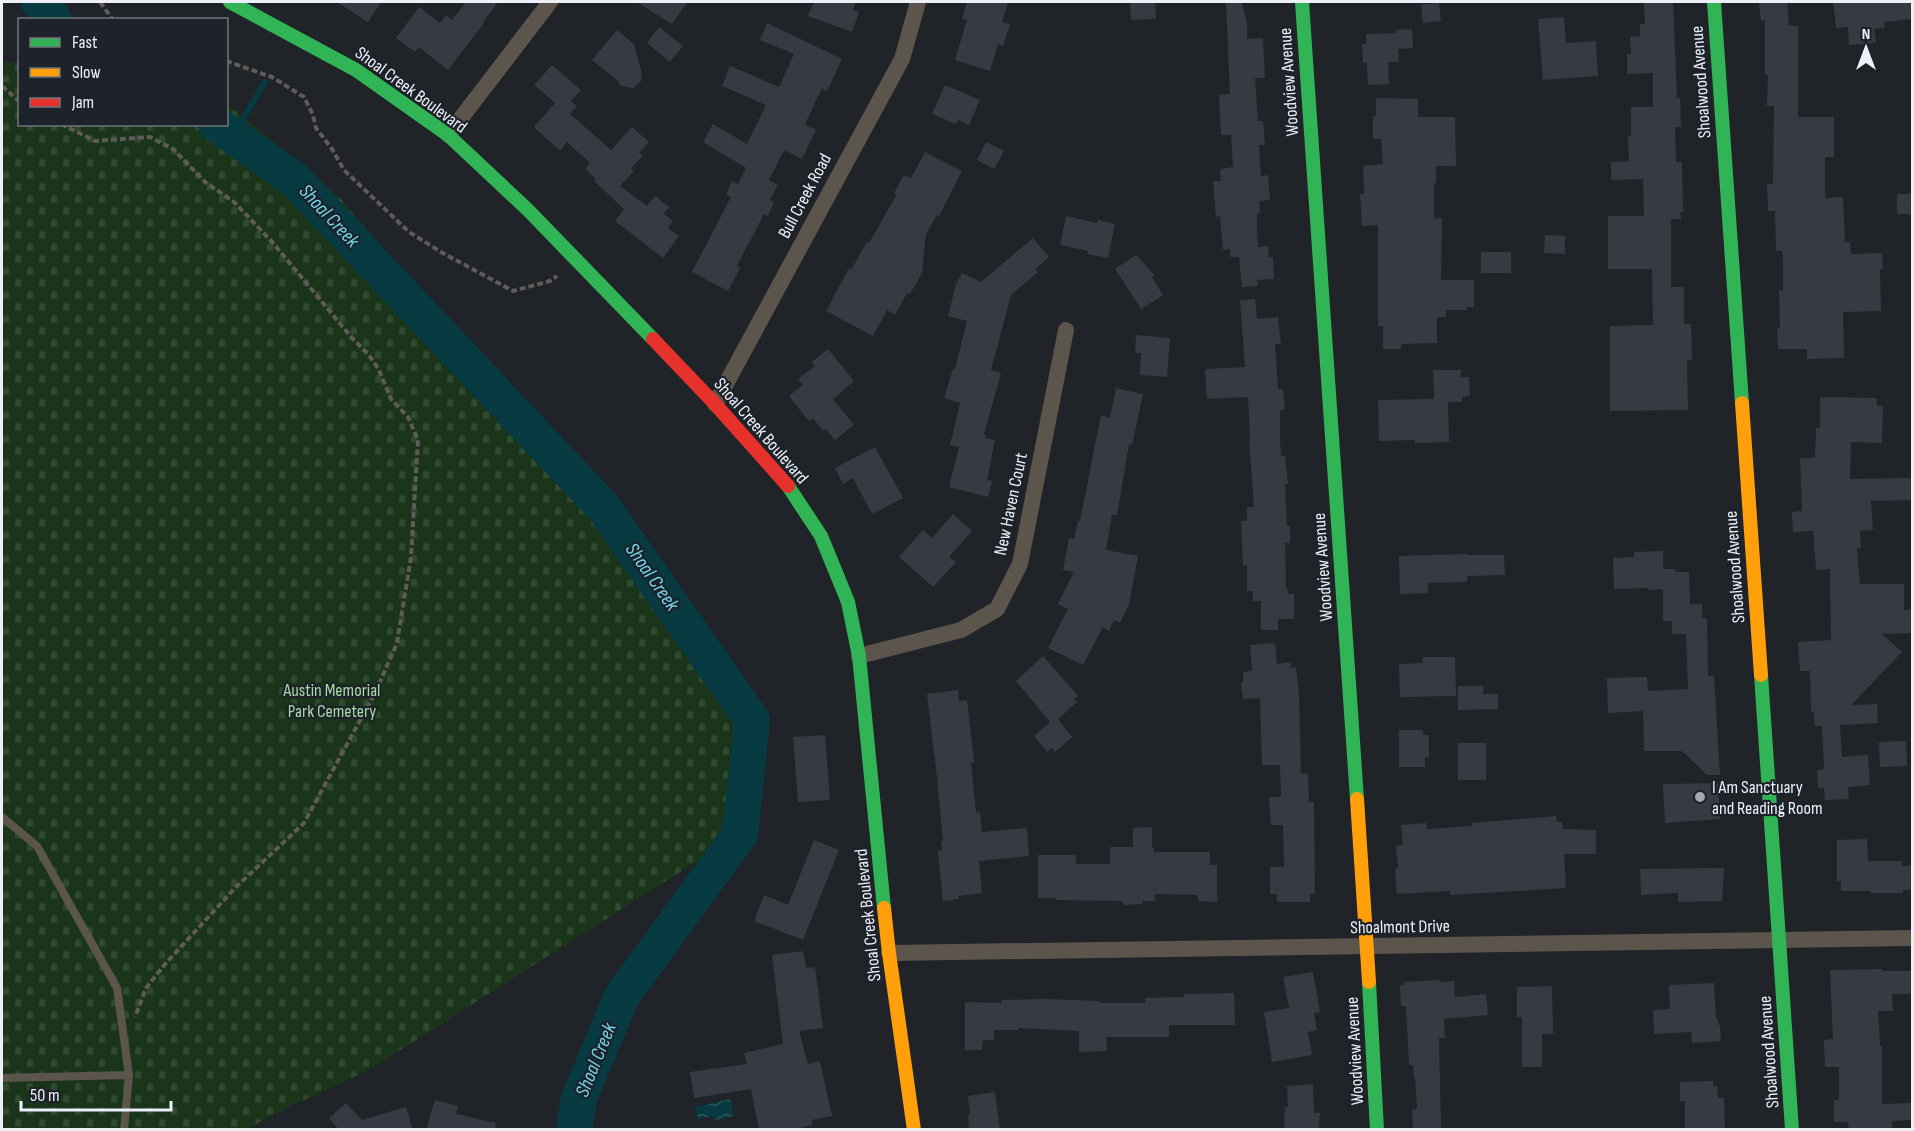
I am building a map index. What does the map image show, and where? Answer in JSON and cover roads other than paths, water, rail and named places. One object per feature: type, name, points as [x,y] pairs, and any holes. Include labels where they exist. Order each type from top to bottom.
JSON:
[{"type":"street","name":"Shoal Creek Boulevard","points":[[232,2],[356,70],[448,135],[528,210],[715,404],[785,482],[821,536],[848,602],[859,656],[889,953],[914,1130]]},
{"type":"street","points":[[448,135],[550,2]]},
{"type":"street","name":"Bull Creek Road","points":[[715,404],[902,59],[918,2]]},
{"type":"street","name":"Woodview Avenue","points":[[1302,2],[1367,947],[1377,1130]]},
{"type":"street","name":"Shoalwood Avenue","points":[[1714,2],[1792,1130]]},
{"type":"street","name":"New Haven Court","points":[[859,656],[961,630],[997,609],[1020,564],[1066,330]]},
{"type":"street","name":"Shoalmont Drive","points":[[889,953],[1912,938]]},
{"type":"lane","points":[[2,818],[37,846],[117,988],[129,1075],[124,1130]]},
{"type":"lane","points":[[2,1078],[129,1075]]},
{"type":"water","points":[[730,1099],[734,1116],[715,1120],[714,1116],[698,1119],[695,1107]]},
{"type":"waterway","name":"Shoal Creek","points":[[39,2],[52,18]]},
{"type":"waterway","points":[[233,136],[265,82]]},
{"type":"waterway","name":"Shoal Creek","points":[[219,126],[295,180],[603,507],[752,720],[740,834],[622,996],[579,1098],[574,1130]]},
{"type":"place","name":"I Am Sanctuary and Reading Room","points":[[1700,797]]},
{"type":"park label","name":"Austin Memorial Park Cemetery","points":[[332,700]]}]
